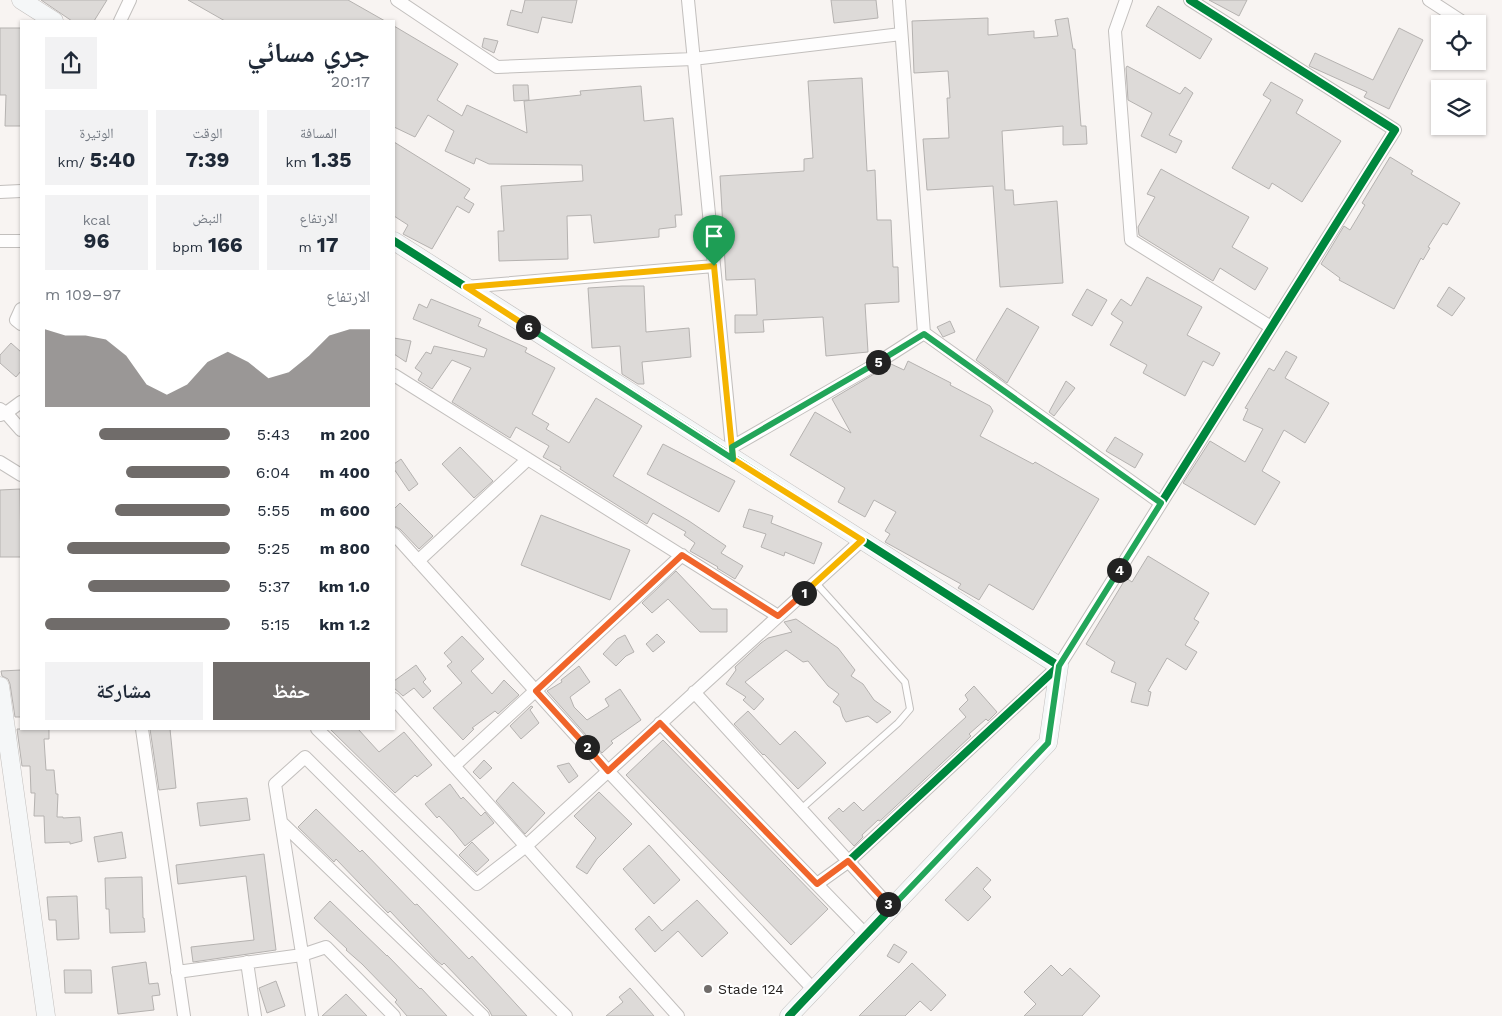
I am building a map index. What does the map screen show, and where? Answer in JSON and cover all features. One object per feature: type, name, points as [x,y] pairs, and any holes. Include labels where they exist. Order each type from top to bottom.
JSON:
[{"type":"street","points":[[21,0],[52,20]]},
{"type":"street","points":[[120,20],[130,0]]},
{"type":"street","points":[[397,0],[497,67],[693,59],[901,34]]},
{"type":"street","points":[[688,0],[733,453]]},
{"type":"street","points":[[898,0],[924,334]]},
{"type":"street","points":[[1126,0],[1115,31],[1131,240],[1271,327]]},
{"type":"street","points":[[817,884],[848,861],[1059,666],[1395,130],[1190,0]]},
{"type":"street","points":[[1429,0],[1452,15]]},
{"type":"street","points":[[0,192],[20,191]]},
{"type":"street","points":[[0,241],[20,241]]},
{"type":"street","points":[[395,242],[733,453],[862,540],[1059,666]]},
{"type":"street","points":[[466,287],[714,266]]},
{"type":"street","points":[[20,311],[16,320],[20,323]]},
{"type":"street","points":[[733,453],[924,334]]},
{"type":"street","points":[[924,334],[1161,503]]},
{"type":"street","points":[[395,375],[778,616]]},
{"type":"street","points":[[20,403],[2,413],[20,429]]},
{"type":"street","points":[[418,561],[528,459]]},
{"type":"street","points":[[0,462],[20,474]]},
{"type":"street","points":[[395,535],[608,771],[814,990]]},
{"type":"street","points":[[318,730],[477,884],[526,846],[862,540]]},
{"type":"street","points":[[454,766],[682,555]]},
{"type":"street","points":[[789,1016],[1048,743],[1059,666]]},
{"type":"street","points":[[0,686],[3,723],[46,1016]]},
{"type":"street","points":[[694,692],[891,908]]},
{"type":"street","points":[[395,699],[678,1016]]},
{"type":"street","points":[[660,723],[866,935]]},
{"type":"street","points":[[142,730],[184,1016]]},
{"type":"street","points":[[312,1016],[274,784],[305,757],[566,1016]]},
{"type":"street","points":[[281,822],[483,1016]]},
{"type":"street","points":[[177,972],[302,955],[326,947],[394,1016]]},
{"type":"street","points":[[247,962],[255,1016]]},
{"type":"lane","points":[[801,809],[898,723],[910,709],[905,682],[815,582]]},
{"type":"building","points":[[41,0],[107,0],[95,20],[71,20]]},
{"type":"building","points":[[188,0],[348,0],[383,20],[223,20]]},
{"type":"building","points":[[525,0],[577,0],[572,23],[542,17],[538,33],[507,25],[511,10],[522,13]]},
{"type":"building","points":[[831,0],[876,0],[878,18],[834,23]]},
{"type":"building","points":[[1209,0],[1247,0],[1239,16]]},
{"type":"building","points":[[1158,6],[1212,39],[1200,59],[1146,26]]},
{"type":"building","points":[[988,18],[988,35],[1034,31],[1034,38],[1058,36],[1055,20],[1068,18],[1073,49],[1075,49],[1081,126],[1086,126],[1087,144],[1063,145],[1063,126],[1002,131],[1005,190],[1013,190],[1014,205],[1057,201],[1063,283],[1000,287],[993,186],[927,190],[923,139],[949,138],[947,98],[950,98],[948,71],[914,73],[912,21]]},
{"type":"building","points":[[395,27],[458,64],[437,100],[462,116],[467,105],[527,133],[524,101],[581,95],[580,91],[641,86],[644,121],[673,118],[682,215],[675,215],[676,227],[659,229],[659,237],[594,243],[591,215],[567,216],[568,259],[499,261],[498,231],[504,231],[501,186],[583,181],[582,165],[489,164],[476,158],[474,164],[445,151],[454,131],[428,115],[415,137],[395,127]]},
{"type":"building","points":[[0,28],[20,28],[20,126],[5,126],[6,95],[0,95]]},
{"type":"building","points":[[1399,28],[1423,40],[1389,109],[1364,97],[1367,92],[1309,66],[1315,53],[1373,80]]},
{"type":"building","points":[[484,38],[498,41],[494,53],[482,47]]},
{"type":"building","points":[[1127,66],[1180,94],[1185,87],[1193,93],[1169,135],[1182,141],[1176,153],[1141,136],[1152,113],[1128,100]]},
{"type":"building","points":[[862,78],[867,171],[875,170],[877,220],[891,220],[893,267],[898,267],[899,302],[865,304],[868,352],[826,356],[823,317],[763,320],[764,332],[735,333],[735,315],[757,315],[755,279],[726,280],[720,176],[804,171],[804,159],[813,158],[808,81]]},
{"type":"building","points":[[1271,82],[1303,100],[1296,113],[1341,141],[1302,202],[1272,183],[1269,189],[1232,168],[1271,100],[1263,95]]},
{"type":"building","points":[[513,85],[528,85],[529,100],[514,101]]},
{"type":"building","points":[[395,143],[470,189],[464,198],[474,204],[469,213],[457,206],[432,249],[403,234],[408,225],[395,217]]},
{"type":"building","points":[[1390,157],[1413,171],[1411,174],[1460,203],[1447,225],[1443,223],[1428,247],[1430,248],[1423,260],[1421,258],[1394,309],[1339,280],[1340,278],[1321,264],[1344,226],[1350,230],[1365,205],[1362,203]]},
{"type":"building","points":[[1161,169],[1249,217],[1232,247],[1268,268],[1255,290],[1220,268],[1213,281],[1139,235],[1138,227],[1155,197],[1147,194]]},
{"type":"building","points":[[1147,277],[1202,307],[1187,335],[1220,353],[1213,366],[1203,361],[1185,396],[1143,373],[1147,365],[1110,345],[1123,322],[1111,314],[1121,299],[1131,306]]},
{"type":"building","points":[[644,286],[646,332],[689,328],[691,357],[642,362],[644,384],[638,384],[622,374],[620,346],[592,348],[588,288]]},
{"type":"building","points":[[1449,287],[1465,298],[1452,316],[1437,306]]},
{"type":"building","points":[[1087,289],[1107,300],[1092,326],[1072,315]]},
{"type":"building","points":[[431,299],[481,319],[478,326],[527,348],[525,352],[555,368],[532,414],[549,424],[546,429],[569,443],[596,398],[642,426],[613,476],[689,521],[726,546],[721,553],[743,566],[735,579],[690,551],[695,543],[684,535],[686,532],[653,513],[647,524],[543,457],[549,446],[516,427],[510,438],[452,402],[471,368],[452,360],[432,389],[418,380],[422,373],[415,368],[426,352],[431,354],[434,346],[484,357],[487,349],[413,319],[419,304],[427,308]]},
{"type":"building","points":[[1007,308],[1039,327],[1007,383],[976,360]]},
{"type":"building","points":[[950,321],[955,332],[943,337],[937,327]]},
{"type":"building","points":[[395,338],[411,341],[406,362],[395,355]]},
{"type":"building","points":[[11,343],[20,351],[20,372],[16,377],[0,363],[0,355]]},
{"type":"building","points":[[1286,351],[1297,357],[1285,378],[1329,403],[1305,443],[1284,430],[1262,471],[1280,482],[1255,525],[1183,483],[1210,441],[1245,462],[1263,429],[1243,420],[1248,409],[1245,408],[1269,368],[1274,371]]},
{"type":"building","points":[[908,361],[990,406],[993,411],[980,436],[1033,464],[1035,462],[1099,499],[1033,610],[989,584],[979,600],[958,588],[961,584],[885,542],[890,534],[885,531],[896,512],[874,500],[865,517],[838,502],[845,488],[790,455],[815,412],[851,433],[832,399],[891,364],[904,370]]},
{"type":"building","points":[[1066,381],[1075,388],[1054,416],[1049,412]]},
{"type":"building","points":[[1115,437],[1143,454],[1135,468],[1106,451]]},
{"type":"building","points":[[663,444],[735,481],[719,512],[647,474]]},
{"type":"building","points":[[460,447],[493,481],[474,498],[442,464]]},
{"type":"building","points":[[401,459],[418,484],[409,491],[395,470],[395,463]]},
{"type":"building","points":[[20,489],[20,557],[0,557],[0,490]]},
{"type":"building","points":[[400,503],[433,536],[419,549],[400,529],[395,526],[395,508]]},
{"type":"building","points":[[749,509],[773,516],[771,523],[822,543],[814,564],[785,552],[784,556],[761,547],[766,534],[743,527]]},
{"type":"building","points":[[541,515],[630,550],[610,600],[521,565]]},
{"type":"building","points":[[1148,556],[1209,593],[1194,619],[1199,622],[1185,645],[1197,652],[1186,670],[1167,658],[1148,691],[1151,692],[1148,706],[1131,702],[1136,683],[1111,672],[1115,662],[1086,644],[1126,578],[1132,582]]},
{"type":"building","points":[[676,571],[712,609],[727,609],[727,632],[700,632],[668,599],[652,613],[642,603]]},
{"type":"building","points":[[796,619],[838,648],[855,670],[851,676],[863,684],[874,700],[891,712],[877,723],[868,716],[846,722],[840,707],[833,702],[839,694],[828,686],[808,661],[803,662],[786,650],[745,682],[764,699],[754,710],[743,700],[746,697],[726,684],[736,670],[735,667],[761,643],[768,638],[792,632],[784,622]]},
{"type":"building","points":[[657,634],[665,642],[653,652],[646,644]]},
{"type":"building","points":[[625,635],[634,652],[626,656],[616,666],[603,654],[617,639]]},
{"type":"building","points":[[462,636],[484,659],[471,671],[492,694],[504,680],[519,695],[498,714],[495,711],[472,728],[474,729],[463,740],[433,708],[462,683],[447,666],[452,662],[444,653]]},
{"type":"building","points":[[416,665],[426,679],[423,682],[431,691],[423,698],[414,688],[403,696],[395,689],[395,680]]},
{"type":"building","points":[[579,666],[590,682],[570,697],[574,707],[587,720],[609,706],[605,699],[620,689],[641,720],[611,741],[613,743],[602,753],[547,691],[562,682],[561,680]]},
{"type":"building","points":[[20,670],[20,717],[15,717],[10,684],[8,679],[2,676],[1,671]]},
{"type":"building","points":[[974,686],[997,712],[988,721],[986,719],[969,734],[971,736],[880,821],[878,820],[862,835],[863,837],[854,846],[828,818],[839,808],[843,812],[854,802],[863,811],[966,717],[959,709],[968,700],[965,695]]},
{"type":"building","points":[[531,706],[533,707],[530,710],[539,723],[521,739],[510,726]]},
{"type":"building","points":[[748,711],[780,745],[795,731],[826,763],[798,789],[734,724]]},
{"type":"building","points":[[17,729],[49,730],[49,739],[44,739],[46,770],[54,770],[56,794],[58,794],[57,817],[80,817],[82,841],[70,844],[70,842],[45,843],[44,816],[34,816],[35,793],[31,793],[30,766],[22,766]]},
{"type":"building","points":[[150,730],[170,730],[176,788],[159,790]]},
{"type":"building","points":[[331,730],[359,730],[379,752],[404,732],[432,765],[417,777],[415,775],[395,793]]},
{"type":"building","points":[[663,740],[828,909],[791,945],[626,775]]},
{"type":"building","points":[[484,760],[492,768],[480,779],[473,772]]},
{"type":"building","points":[[569,763],[578,776],[569,783],[557,766]]},
{"type":"building","points":[[513,782],[545,813],[525,834],[496,801]]},
{"type":"building","points":[[450,784],[461,799],[463,797],[481,816],[485,812],[494,823],[465,846],[439,816],[437,818],[425,804]]},
{"type":"building","points":[[599,792],[632,824],[597,859],[587,874],[576,867],[596,838],[574,816]]},
{"type":"building","points":[[247,798],[250,820],[200,826],[197,803]]},
{"type":"building","points":[[316,809],[360,852],[362,850],[469,959],[472,956],[527,1016],[492,1016],[489,1010],[444,963],[442,965],[436,960],[390,911],[388,913],[336,859],[334,862],[298,827]]},
{"type":"building","points":[[122,832],[126,858],[98,862],[94,837]]},
{"type":"building","points":[[472,842],[489,860],[476,872],[459,855]]},
{"type":"building","points":[[649,845],[680,880],[654,904],[623,869]]},
{"type":"building","points":[[264,854],[276,950],[193,962],[191,947],[254,940],[246,876],[178,884],[176,865]]},
{"type":"building","points":[[977,867],[991,880],[983,889],[991,897],[968,921],[945,900]]},
{"type":"building","points":[[142,877],[145,932],[110,933],[109,909],[106,909],[105,878]]},
{"type":"building","points":[[77,896],[79,939],[57,940],[56,920],[49,920],[47,897]]},
{"type":"building","points":[[697,900],[728,933],[702,957],[678,931],[655,952],[635,929],[649,916],[662,931]]},
{"type":"building","points":[[330,901],[421,988],[447,1016],[407,1016],[395,1002],[397,1000],[314,918]]},
{"type":"building","points":[[894,944],[907,952],[899,963],[887,956]]},
{"type":"building","points":[[146,962],[149,984],[158,983],[160,995],[152,996],[154,1010],[118,1014],[112,967]]},
{"type":"building","points":[[912,963],[946,995],[931,1011],[920,1001],[905,1016],[859,1016]]},
{"type":"building","points":[[1051,965],[1062,976],[1070,968],[1100,996],[1082,1016],[1024,1016],[1036,1004],[1024,992]]},
{"type":"building","points":[[64,970],[91,970],[92,993],[65,993]]},
{"type":"building","points":[[276,981],[285,1006],[267,1013],[259,988]]},
{"type":"building","points":[[630,988],[654,1016],[606,1016],[623,1002],[619,997]]},
{"type":"building","points":[[346,994],[367,1016],[322,1016]]},
{"type":"cycle path","points":[[817,884],[849,861],[1059,666],[1395,130],[1190,0]]},
{"type":"cycle path","points":[[395,242],[1059,666],[1048,743],[789,1016]]},
{"type":"place","name":"Stade 124","points":[[708,989]]},
{"type":"route","points":[[714,266],[466,287],[733,459],[732,447],[871,367],[924,334],[1161,503],[1059,666],[1048,743],[891,908],[848,861],[817,884],[660,723],[608,771],[536,691],[682,555],[778,616],[862,540],[733,459],[714,266]]}]
